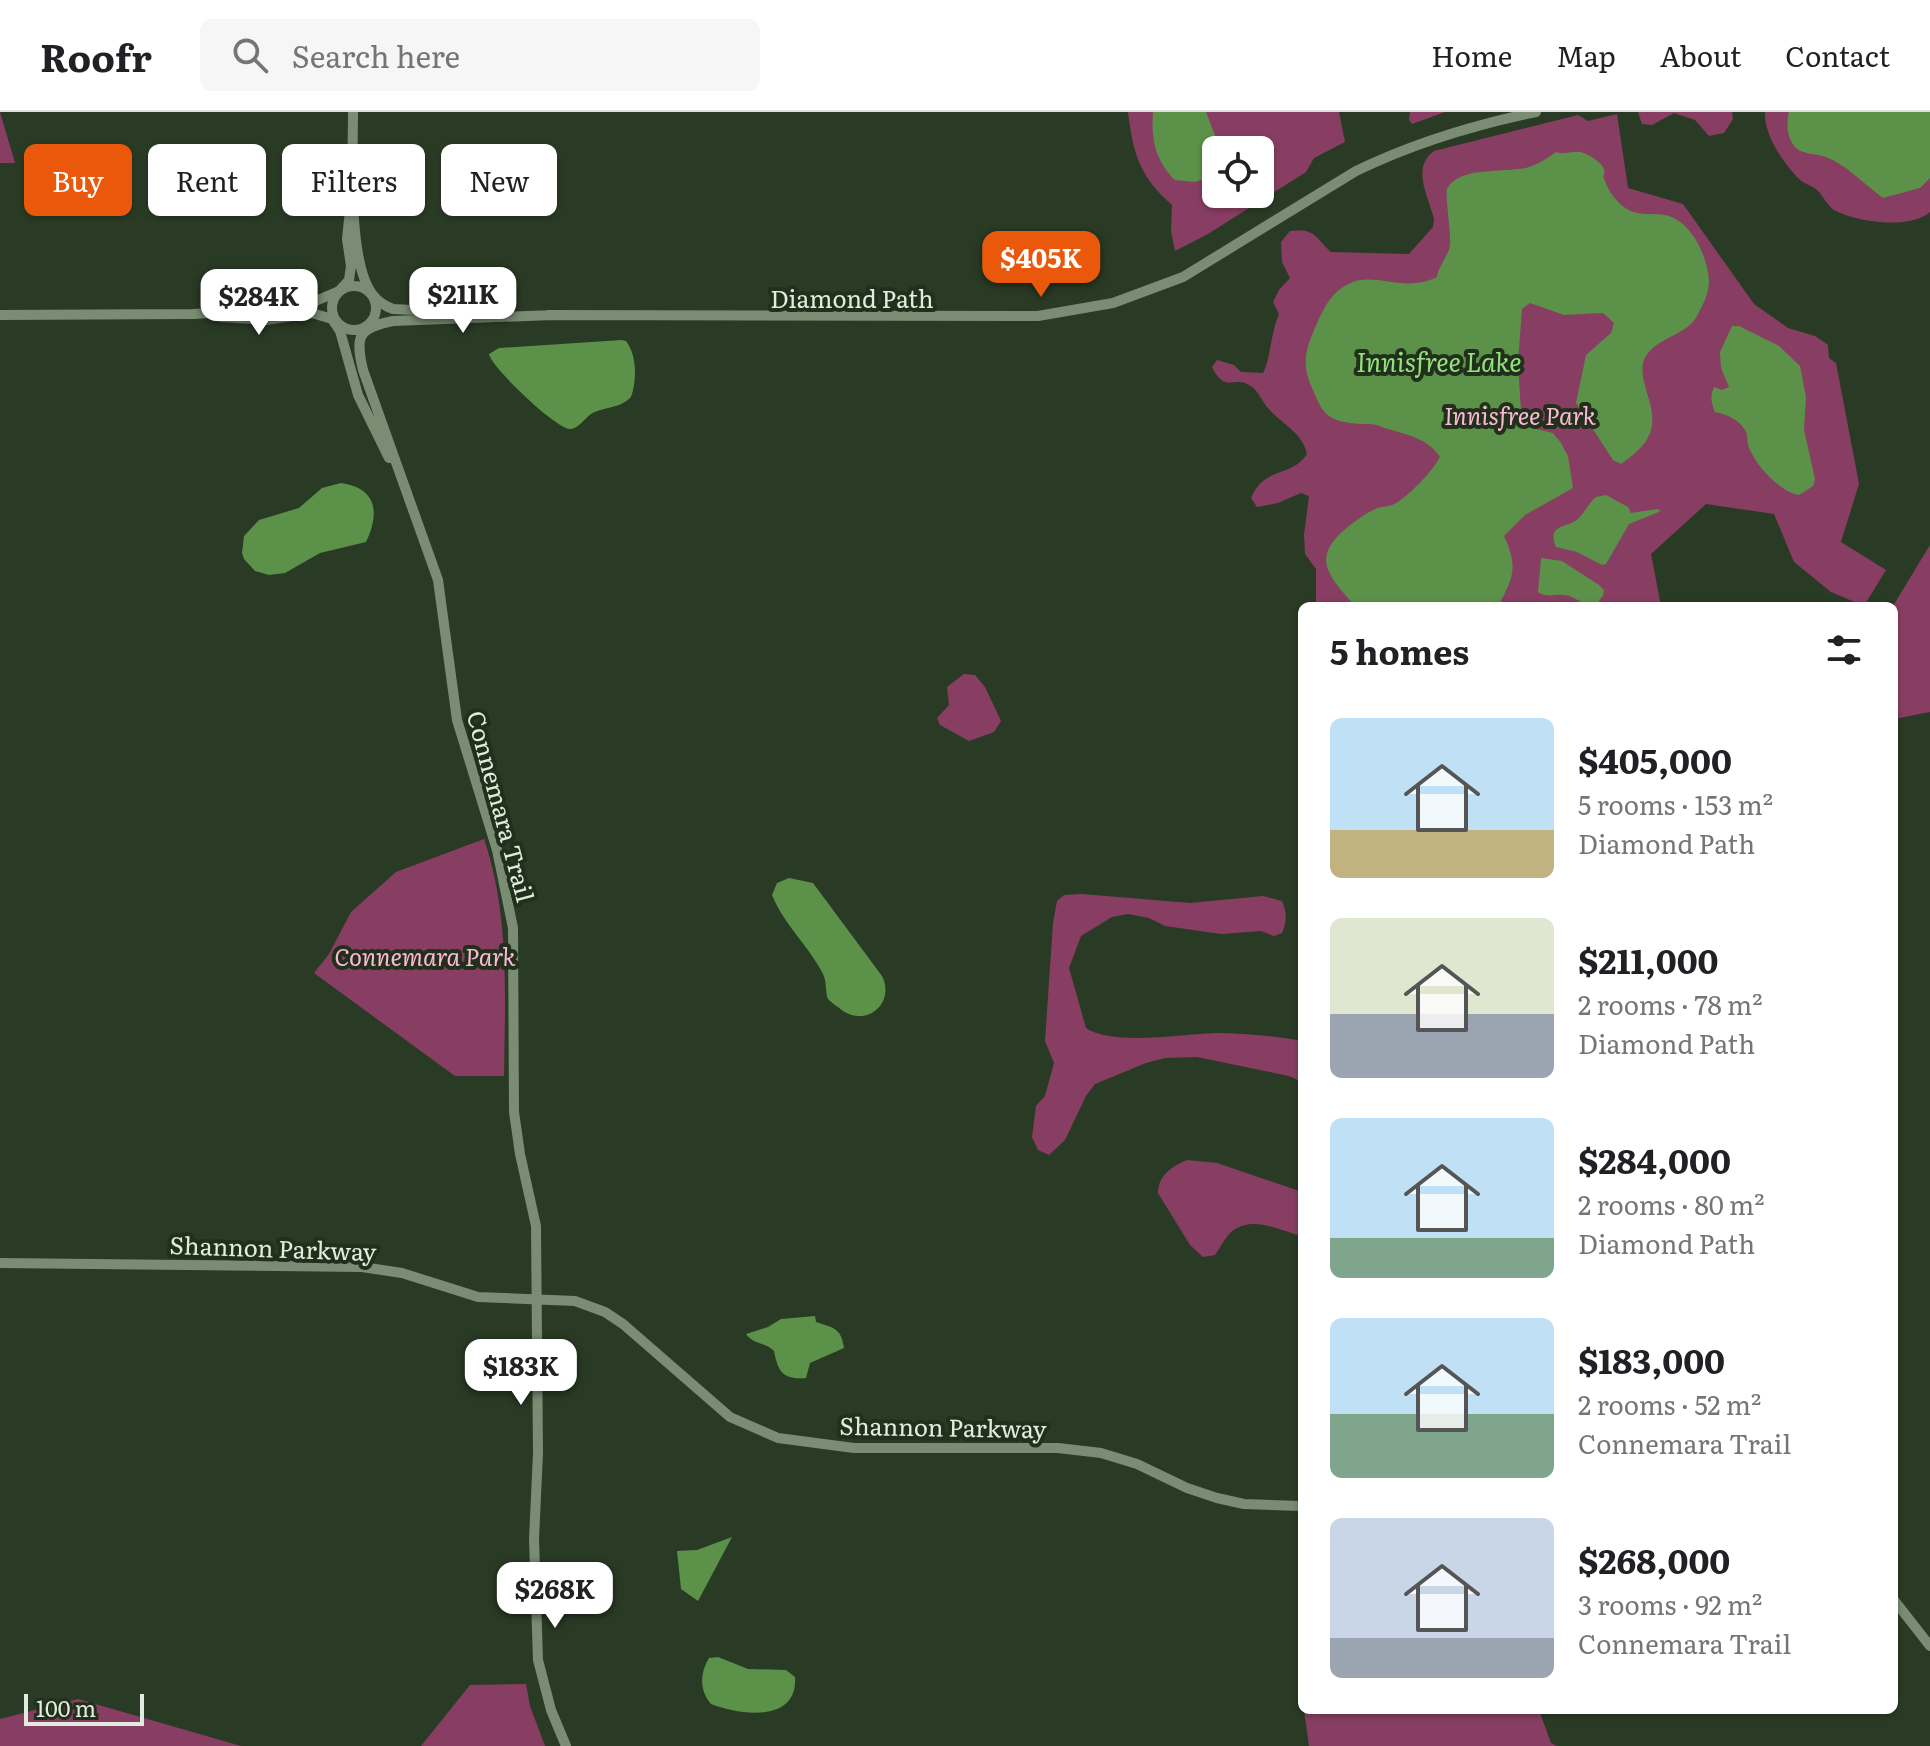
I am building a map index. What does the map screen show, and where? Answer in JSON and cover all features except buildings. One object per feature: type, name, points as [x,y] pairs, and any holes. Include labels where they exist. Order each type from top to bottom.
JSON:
[{"type":"street","points":[[353,112],[353,144]]},
{"type":"street","name":"Diamond Path","points":[[0,315],[193,314],[280,309],[311,303],[357,286],[371,293],[385,306],[403,310],[553,315],[1038,316],[1113,303],[1183,277],[1308,200],[1387,156],[1460,130],[1536,112]]},
{"type":"street","points":[[337,323],[332,306],[351,272],[347,239],[350,216]]},
{"type":"street","points":[[355,216],[358,252],[376,310],[368,327]]},
{"type":"street","name":"Diamond Path","points":[[193,314],[266,320],[312,313],[353,330],[408,319],[553,315]]},
{"type":"street","name":"Connemara Trail","points":[[337,323],[358,395],[409,500]]},
{"type":"street","name":"Connemara Trail","points":[[368,327],[358,349],[363,370],[438,580],[457,720],[497,850],[513,928],[514,1112],[536,1226],[537,1515],[534,1539],[538,1660],[551,1710],[566,1746]]},
{"type":"street","name":"Shannon Parkway","points":[[0,1263],[362,1267],[402,1273],[478,1297],[575,1301],[605,1312],[623,1324],[730,1417],[778,1438],[854,1448],[1072,1449],[1101,1453],[1137,1464],[1187,1488],[1217,1498],[1244,1504],[1298,1506]]},
{"type":"street","points":[[1898,1605],[1930,1646]]},
{"type":"green space","points":[[0,112],[15,163],[0,163]]},
{"type":"green space","points":[[1128,112],[1339,112],[1345,142],[1314,158],[1306,172],[1274,192],[1274,136],[1202,136],[1202,208],[1249,208],[1175,251],[1171,231],[1172,205],[1152,185],[1136,152]]},
{"type":"green space","points":[[1410,112],[1445,112],[1412,124]]},
{"type":"green space","points":[[1638,112],[1732,112],[1733,119],[1724,133],[1709,136],[1695,120],[1674,113],[1652,125],[1642,124]]},
{"type":"green space","points":[[1765,112],[1930,112],[1930,212],[1910,221],[1883,222],[1855,218],[1834,210],[1786,163],[1767,130]]},
{"type":"green space","name":"Innisfree Park","points":[[1617,114],[1628,188],[1683,204],[1754,304],[1788,328],[1815,336],[1828,345],[1829,358],[1836,363],[1859,484],[1841,542],[1886,570],[1866,602],[1855,602],[1831,592],[1794,562],[1774,514],[1706,504],[1651,554],[1660,602],[1316,602],[1316,569],[1305,554],[1309,496],[1301,493],[1278,503],[1257,507],[1251,498],[1263,481],[1300,462],[1307,454],[1305,446],[1272,413],[1254,389],[1246,383],[1222,380],[1212,367],[1217,360],[1234,365],[1241,372],[1263,373],[1279,314],[1273,302],[1290,278],[1282,262],[1281,242],[1290,231],[1314,234],[1331,252],[1409,254],[1433,227],[1434,219],[1422,174],[1423,165],[1434,151],[1578,115],[1588,121]]},
{"type":"green space","points":[[1930,545],[1930,712],[1898,718],[1898,602],[1895,602]]},
{"type":"green space","points":[[964,674],[975,675],[985,687],[1001,721],[994,732],[969,741],[940,725],[937,718],[949,705],[947,687]]},
{"type":"green space","name":"Connemara Park","points":[[484,839],[502,927],[504,1076],[455,1076],[314,973],[329,954],[351,912],[396,872]]},
{"type":"green space","points":[[1064,895],[1190,903],[1263,896],[1282,901],[1286,913],[1285,925],[1282,933],[1274,936],[1261,931],[1221,934],[1165,926],[1149,918],[1128,914],[1112,917],[1081,936],[1069,968],[1086,1028],[1098,1034],[1150,1038],[1221,1033],[1298,1040],[1298,1080],[1197,1057],[1165,1058],[1146,1063],[1095,1084],[1065,1140],[1049,1155],[1038,1150],[1032,1137],[1036,1106],[1045,1096],[1054,1063],[1045,1041],[1053,923],[1057,901]]},
{"type":"green space","points":[[1187,1160],[1217,1163],[1298,1191],[1298,1235],[1266,1225],[1248,1224],[1231,1232],[1215,1255],[1203,1257],[1190,1245],[1158,1193],[1160,1182],[1176,1165]]},
{"type":"green space","points":[[526,1684],[530,1706],[545,1746],[421,1746],[470,1685]]},
{"type":"green space","points":[[78,1699],[241,1746],[0,1746],[0,1719]]},
{"type":"green space","points":[[1305,1714],[1540,1714],[1551,1743],[1557,1746],[1309,1746]]},
{"type":"water","points":[[1153,112],[1206,112],[1215,136],[1202,136],[1202,180],[1175,180],[1163,165],[1153,131]]},
{"type":"water","points":[[1789,112],[1930,112],[1930,178],[1920,188],[1883,198],[1834,161],[1796,148],[1788,131]]},
{"type":"water","name":"Innisfree Lake","points":[[1556,152],[1580,152],[1590,156],[1603,166],[1608,189],[1620,204],[1637,213],[1664,215],[1678,220],[1698,243],[1706,262],[1709,285],[1697,316],[1685,329],[1653,348],[1643,363],[1643,378],[1651,405],[1650,434],[1646,442],[1621,464],[1613,460],[1576,403],[1586,355],[1611,333],[1614,323],[1603,313],[1564,315],[1530,303],[1522,309],[1518,363],[1521,412],[1525,423],[1553,433],[1561,443],[1568,456],[1573,488],[1525,515],[1504,536],[1511,556],[1512,572],[1500,602],[1352,602],[1327,566],[1326,556],[1330,547],[1337,537],[1362,517],[1403,498],[1427,475],[1440,457],[1417,438],[1374,424],[1339,421],[1324,411],[1309,380],[1306,363],[1318,321],[1336,293],[1353,282],[1414,283],[1437,277],[1450,248],[1447,189],[1453,181],[1473,173],[1520,169],[1543,161]]},
{"type":"water","points":[[1732,326],[1739,326],[1779,346],[1800,366],[1806,397],[1804,430],[1815,479],[1813,486],[1799,495],[1785,489],[1764,471],[1749,448],[1747,434],[1741,425],[1715,412],[1712,403],[1714,387],[1722,390],[1729,387],[1721,368],[1720,352]]},
{"type":"water","points":[[622,340],[630,347],[634,360],[631,397],[622,404],[591,414],[571,429],[553,420],[526,397],[489,354],[499,348]]},
{"type":"water","points":[[341,483],[362,490],[372,504],[373,521],[366,542],[320,553],[285,573],[269,575],[255,571],[244,559],[244,536],[259,520],[299,508],[322,488]]},
{"type":"water","points":[[1606,495],[1628,507],[1631,513],[1661,511],[1629,524],[1606,564],[1556,547],[1556,530],[1578,519],[1596,497]]},
{"type":"water","points":[[1541,558],[1562,561],[1604,590],[1598,602],[1582,602],[1568,596],[1538,592]]},
{"type":"water","points":[[789,878],[813,883],[882,976],[885,996],[875,1011],[858,1016],[848,1014],[828,999],[823,974],[772,895],[777,883]]},
{"type":"water","points":[[815,1316],[816,1322],[838,1332],[844,1348],[810,1363],[806,1378],[786,1376],[777,1364],[774,1351],[746,1334],[781,1319]]},
{"type":"water","points":[[732,1537],[698,1601],[681,1589],[677,1551],[697,1550]]},
{"type":"water","points":[[718,1657],[748,1669],[786,1670],[795,1677],[793,1692],[787,1703],[777,1709],[751,1713],[711,1704],[704,1693],[703,1675],[709,1658]]}]
